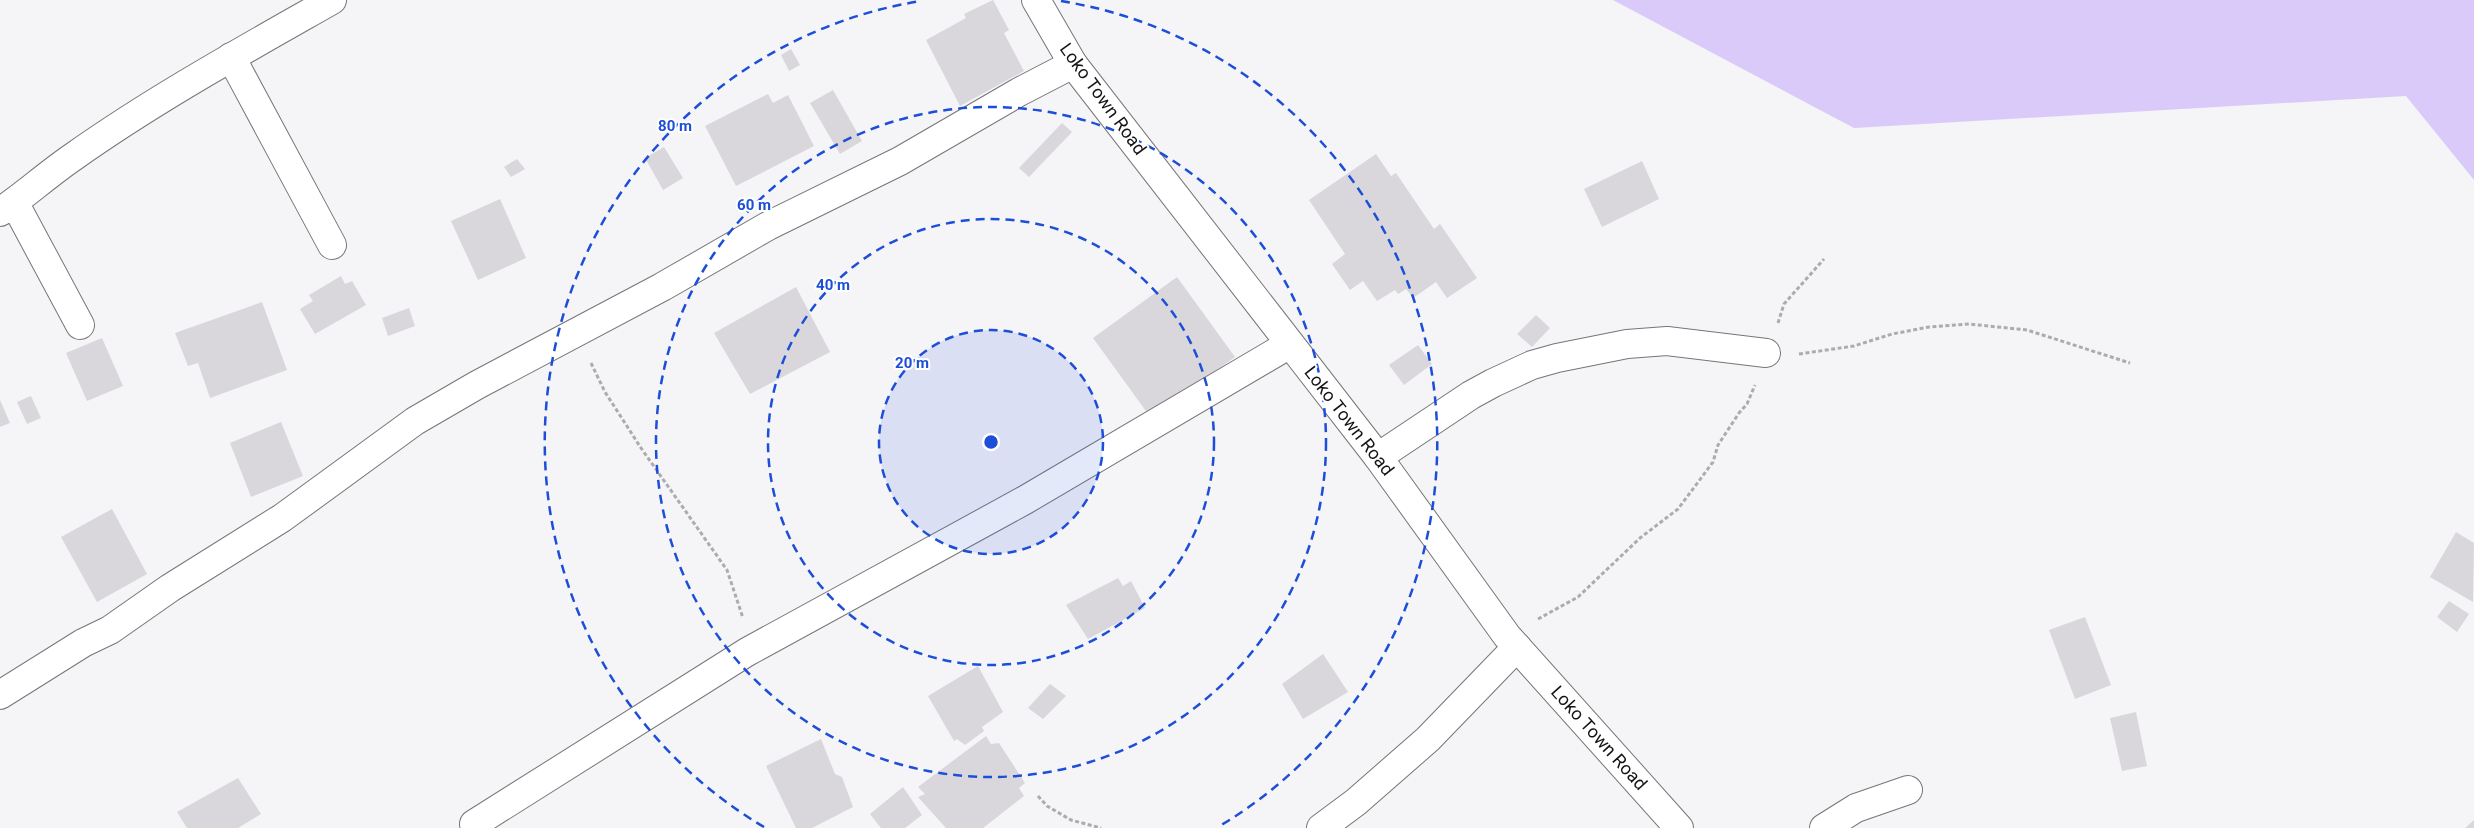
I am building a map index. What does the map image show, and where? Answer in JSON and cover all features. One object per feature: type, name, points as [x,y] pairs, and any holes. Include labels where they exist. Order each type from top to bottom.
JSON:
[{"type":"street","points":[[80,324],[7,207],[72,157],[231,57],[332,0]]},
{"type":"street","name":"Loko Town Road","points":[[1036,0],[1073,64],[1378,457],[1512,641],[1679,828]]},
{"type":"street","points":[[231,57],[332,245]]},
{"type":"street","points":[[0,696],[83,643],[110,630],[170,588],[282,518],[415,421],[477,385],[662,288],[768,226],[900,161],[1019,92],[1073,64]]},
{"type":"street","points":[[1378,457],[1478,391],[1532,365],[1557,358],[1626,344],[1667,341],[1766,353]]},
{"type":"street","points":[[474,824],[747,652],[1025,500],[1290,344]]},
{"type":"street","points":[[1321,828],[1356,802],[1428,738],[1512,641]]},
{"type":"street","points":[[1824,828],[1856,808],[1908,790]]},
{"type":"path","points":[[1512,641],[1578,597],[1640,538],[1678,509],[1713,462],[1718,446],[1747,404],[1773,339],[1784,304],[1824,259]]},
{"type":"path","points":[[1766,353],[1799,354],[1854,346],[1892,334],[1969,324],[2027,330],[2130,363]]},
{"type":"path","points":[[577,333],[604,392],[727,570],[743,620],[747,652]]},
{"type":"path","points":[[1038,796],[1047,806],[1071,820],[1101,828]]},
{"type":"shaded area","points":[[1613,0],[2474,0],[2474,180],[2406,96],[1854,128]]},
{"type":"building","points":[[993,0],[1009,30],[1004,33],[1024,71],[960,106],[926,40],[966,18],[964,14]]},
{"type":"building","points":[[791,49],[800,65],[789,71],[781,55]]},
{"type":"building","points":[[833,90],[862,141],[840,154],[810,103]]},
{"type":"building","points":[[768,94],[773,103],[788,95],[814,146],[736,186],[705,126]]},
{"type":"building","points":[[1062,123],[1072,132],[1029,177],[1019,168]]},
{"type":"building","points":[[664,147],[683,178],[663,190],[645,158]]},
{"type":"building","points":[[1376,154],[1391,176],[1396,173],[1434,229],[1440,224],[1477,278],[1447,298],[1436,282],[1413,298],[1406,289],[1398,294],[1395,290],[1377,301],[1363,281],[1350,290],[1332,264],[1345,254],[1309,200]]},
{"type":"building","points":[[517,159],[525,169],[511,177],[504,167]]},
{"type":"building","points":[[1642,161],[1659,199],[1602,227],[1584,189]]},
{"type":"building","points":[[500,199],[526,258],[478,280],[451,221]]},
{"type":"building","points":[[341,276],[345,284],[352,281],[366,305],[315,334],[300,309],[313,301],[309,295]]},
{"type":"building","points":[[1177,277],[1235,357],[1151,418],[1093,338]]},
{"type":"building","points":[[796,287],[830,352],[750,394],[714,333]]},
{"type":"building","points":[[262,302],[287,370],[210,398],[198,363],[188,366],[175,333]]},
{"type":"building","points":[[409,308],[415,326],[388,336],[382,318]]},
{"type":"building","points":[[1536,315],[1550,328],[1532,347],[1517,334]]},
{"type":"building","points":[[102,338],[123,386],[87,401],[66,353]]},
{"type":"building","points":[[1418,345],[1432,364],[1404,385],[1389,365]]},
{"type":"building","points":[[31,396],[41,418],[27,424],[17,402]]},
{"type":"building","points":[[0,400],[10,423],[0,427]]},
{"type":"building","points":[[281,422],[303,476],[251,497],[230,443]]},
{"type":"building","points":[[112,509],[147,574],[97,602],[61,537]]},
{"type":"building","points":[[2456,532],[2474,543],[2473,602],[2430,577]]},
{"type":"building","points":[[1118,578],[1123,586],[1131,581],[1145,608],[1088,639],[1066,605]]},
{"type":"building","points":[[2449,601],[2469,614],[2457,632],[2437,617]]},
{"type":"building","points":[[2085,617],[2111,685],[2075,699],[2049,630]]},
{"type":"building","points":[[1323,654],[1348,692],[1303,719],[1282,684]]},
{"type":"building","points":[[978,666],[1003,712],[982,727],[984,731],[965,745],[957,739],[954,741],[928,696]]},
{"type":"building","points":[[1050,684],[1066,696],[1043,719],[1028,708]]},
{"type":"building","points":[[2136,712],[2147,766],[2122,771],[2110,718]]},
{"type":"building","points":[[986,736],[991,744],[999,743],[1025,783],[1019,788],[1024,796],[983,828],[946,828],[918,797],[925,794],[918,787]]},
{"type":"building","points":[[821,739],[835,774],[842,777],[853,807],[812,828],[796,828],[766,766]]},
{"type":"building","points":[[238,778],[261,814],[238,828],[187,828],[177,812]]},
{"type":"building","points":[[903,787],[922,815],[905,828],[881,828],[870,814]]},
{"type":"building","points":[[2474,820],[2474,828],[2465,828]]}]
